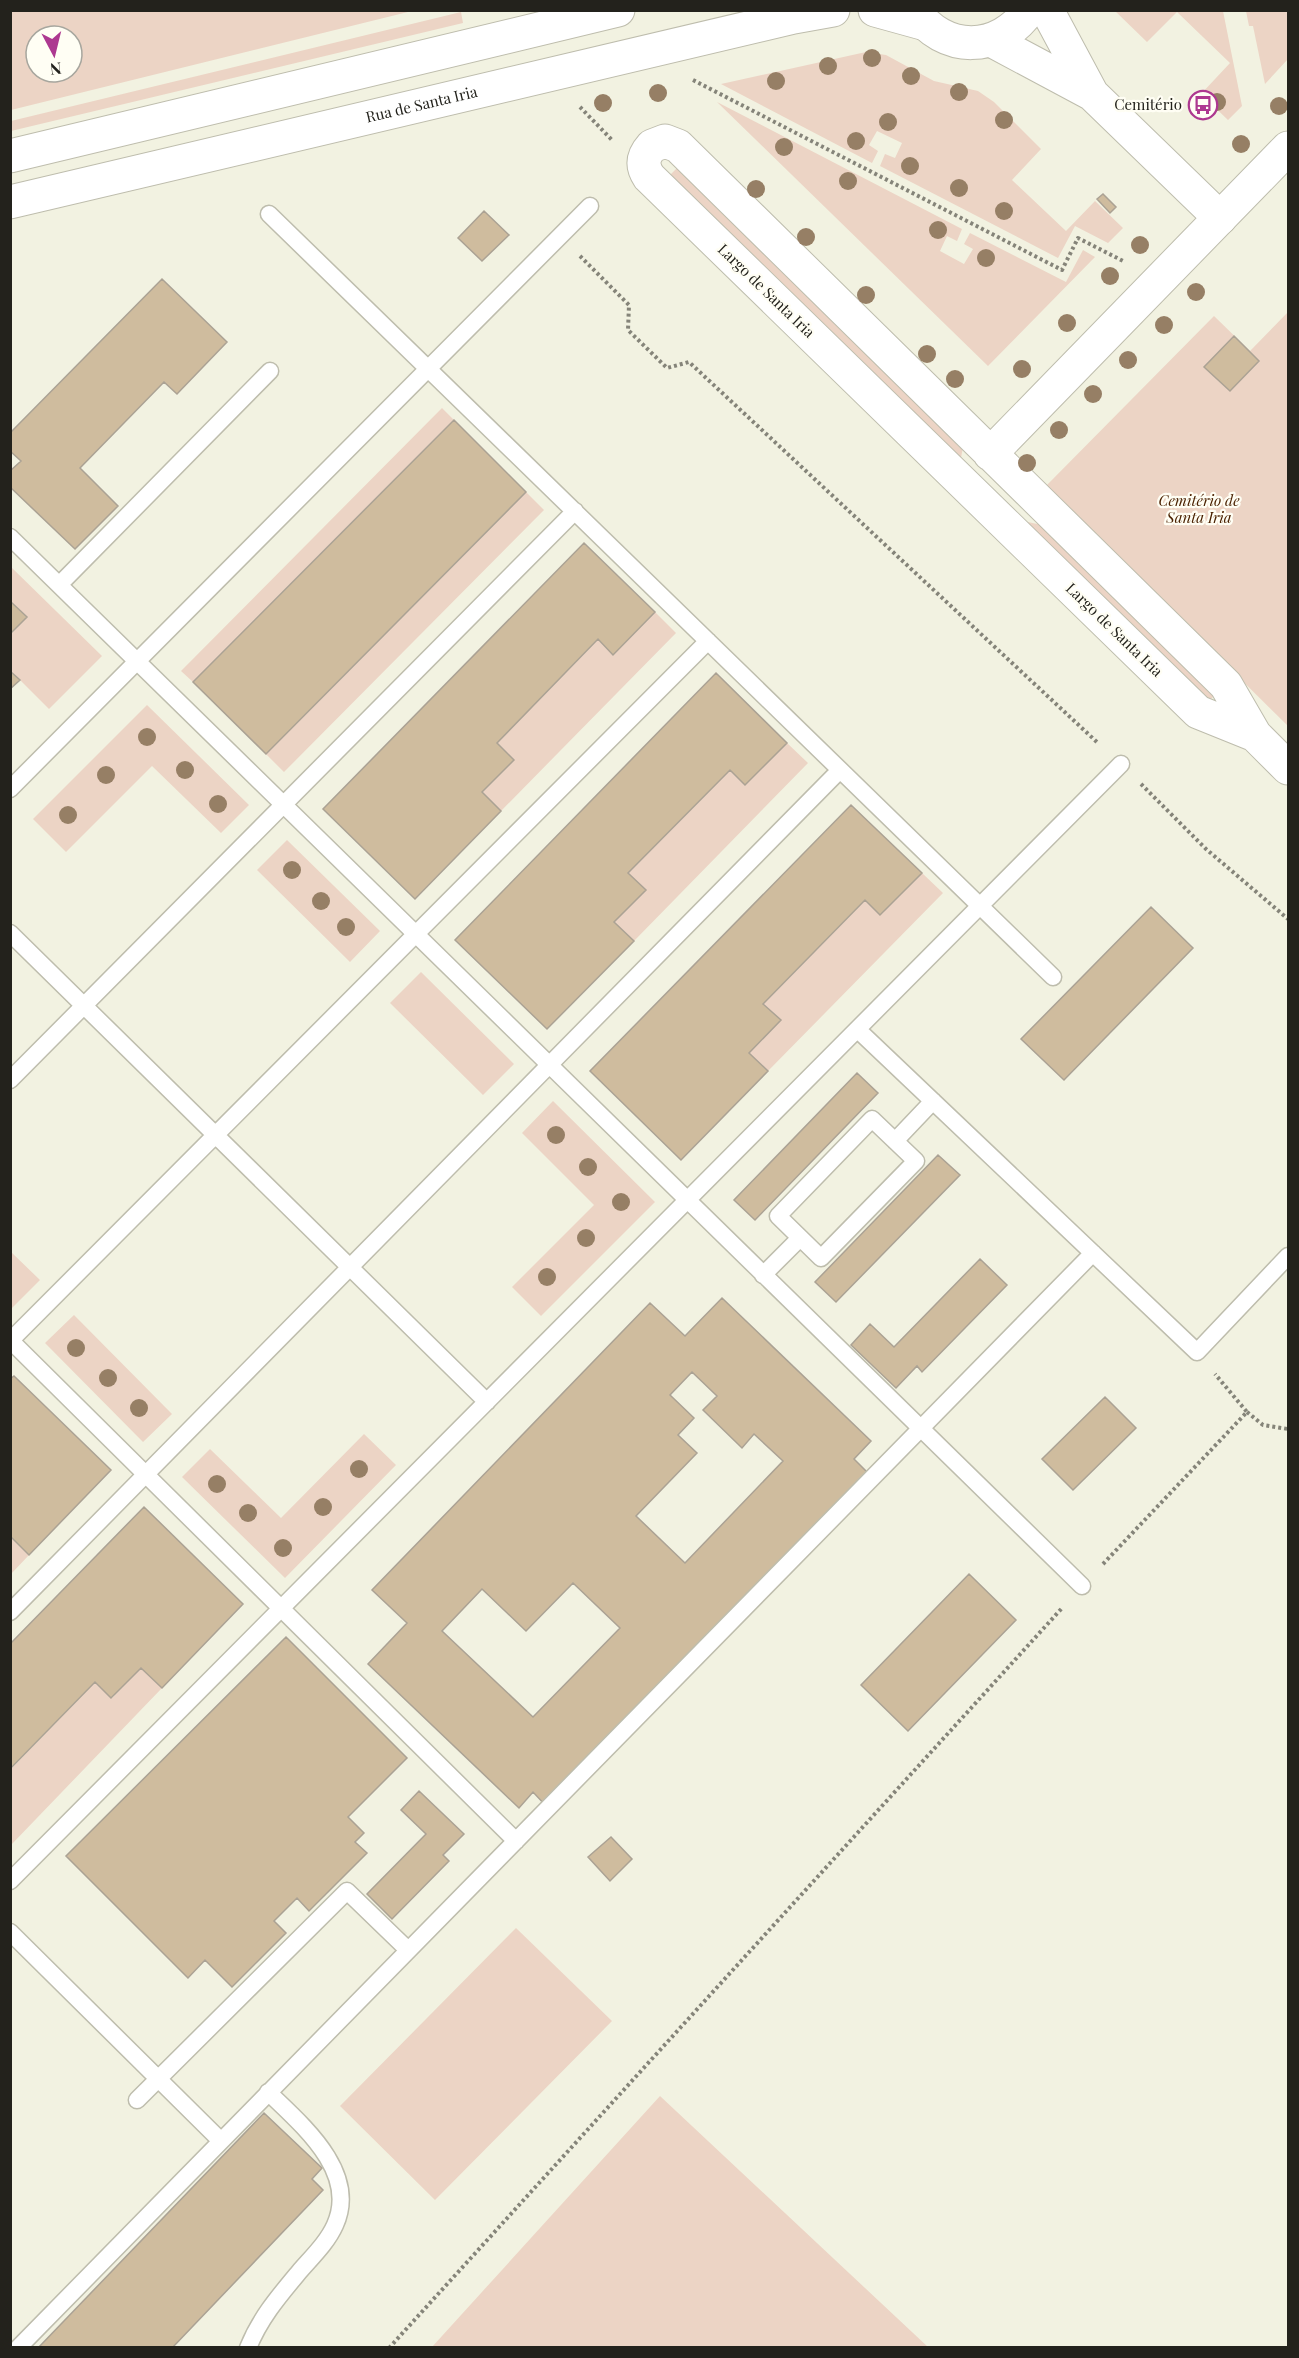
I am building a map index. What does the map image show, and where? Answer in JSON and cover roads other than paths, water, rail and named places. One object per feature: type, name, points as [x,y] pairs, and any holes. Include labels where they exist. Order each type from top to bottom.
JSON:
[{"type":"street","points":[[10,156],[543,19],[618,10]]},
{"type":"street","name":"Rua de Santa Iria","points":[[10,202],[794,17],[833,10]]},
{"type":"street","points":[[875,10],[918,16],[940,36],[960,42],[982,42],[1002,36],[1020,24],[1029,10]]},
{"type":"street","points":[[1047,10],[1092,94]]},
{"type":"street","points":[[991,40],[1092,94],[1220,218]]},
{"type":"street","name":"Largo de Santa Iria","points":[[1255,735],[1198,712],[649,177],[643,165],[647,151],[652,146],[665,141],[678,146],[1226,685],[1255,735],[1288,768]]},
{"type":"street","points":[[990,453],[1288,148]]},
{"type":"lane","points":[[10,789],[590,206]]},
{"type":"lane","points":[[269,214],[1053,977]]},
{"type":"lane","points":[[59,585],[270,371]]},
{"type":"lane","points":[[10,1080],[574,512]]},
{"type":"lane","points":[[10,537],[1082,1586]]},
{"type":"lane","points":[[516,1840],[11,1341],[708,641]]},
{"type":"lane","points":[[10,1881],[1121,764]]},
{"type":"lane","points":[[10,1612],[840,770]]},
{"type":"lane","points":[[10,933],[487,1402]]},
{"type":"lane","points":[[858,1030],[1197,1352],[1288,1256]]},
{"type":"lane","points":[[895,1141],[933,1101]]},
{"type":"lane","points":[[872,1119],[916,1161],[821,1258],[800,1238],[778,1216],[872,1119]]},
{"type":"lane","points":[[764,1275],[800,1238]]},
{"type":"lane","points":[[18,2348],[1093,1253]]},
{"type":"lane","points":[[137,2100],[348,1891],[408,1950]]},
{"type":"lane","points":[[10,1932],[220,2140]]},
{"type":"lane","points":[[248,2348],[259,2322],[322,2244],[334,2227],[340,2209],[340,2190],[325,2153],[310,2132],[268,2092]]},
{"type":"place","name":"Cemitério","points":[[1203,105]]},
{"type":"park label","name":"Cemitério de Santa Iria","points":[[1199,510]]}]
